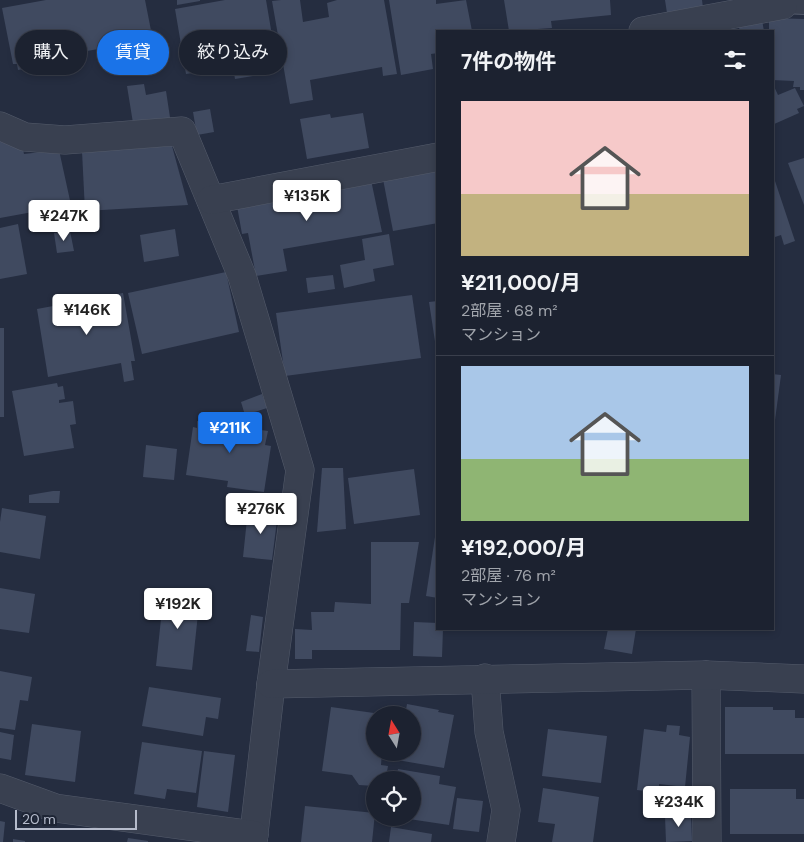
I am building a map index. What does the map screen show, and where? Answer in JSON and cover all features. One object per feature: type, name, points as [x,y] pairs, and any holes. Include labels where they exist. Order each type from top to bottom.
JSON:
[{"type":"street","points":[[648,30],[790,4]]},
{"type":"street","points":[[0,126],[25,137],[64,140],[182,130],[242,276],[300,470],[271,684],[253,838],[55,808],[0,788]]},
{"type":"street","points":[[211,200],[436,157]]},
{"type":"street","points":[[271,684],[485,678],[706,675],[804,679]]},
{"type":"street","points":[[706,675],[706,842]]},
{"type":"street","points":[[485,678],[489,732],[506,810],[501,842]]},
{"type":"building","points":[[46,0],[145,0],[151,30],[97,30],[97,49],[87,51],[87,30],[15,30],[15,64],[13,64],[2,8]]},
{"type":"building","points":[[177,0],[200,0],[200,1],[177,5]]},
{"type":"building","points":[[225,0],[266,0],[271,30],[179,30],[179,33],[175,9]]},
{"type":"building","points":[[300,0],[303,22],[329,17],[327,3],[337,0],[384,0],[397,74],[383,76],[382,67],[310,80],[313,100],[290,104],[285,75],[287,75],[287,30],[277,30],[272,1]]},
{"type":"building","points":[[389,0],[436,0],[436,4],[466,0],[472,30],[436,30],[436,53],[431,54],[433,69],[401,75]]},
{"type":"building","points":[[504,0],[610,0],[611,15],[551,21],[552,28],[509,30]]},
{"type":"building","points":[[665,0],[702,0],[703,8],[667,13]]},
{"type":"building","points":[[769,18],[804,19],[804,90],[800,90],[800,87],[793,87],[794,81],[774,80],[774,30],[769,30]]},
{"type":"building","points":[[762,20],[764,30],[740,30],[738,24]]},
{"type":"building","points":[[234,75],[260,75],[235,79]]},
{"type":"building","points":[[144,84],[146,95],[166,91],[171,124],[133,123],[127,86]]},
{"type":"building","points":[[774,86],[778,95],[795,88],[804,106],[797,109],[799,113],[774,124]]},
{"type":"building","points":[[210,109],[214,132],[197,135],[193,112]]},
{"type":"building","points":[[363,113],[369,148],[307,159],[300,119],[330,114],[331,118]]},
{"type":"building","points":[[0,140],[22,145],[24,154],[59,150],[71,205],[0,218]]},
{"type":"building","points":[[172,146],[188,205],[85,211],[82,151]]},
{"type":"building","points":[[804,158],[804,205],[788,163]]},
{"type":"building","points":[[436,169],[436,223],[393,231],[383,179]]},
{"type":"building","points":[[774,178],[795,241],[784,245],[781,235],[774,237]]},
{"type":"building","points":[[371,180],[382,232],[283,249],[287,271],[256,276],[248,233],[242,234],[237,206]]},
{"type":"building","points":[[18,224],[27,274],[0,279],[0,228]]},
{"type":"building","points":[[175,229],[179,256],[144,262],[140,235]]},
{"type":"building","points":[[70,231],[74,251],[57,253],[54,233]]},
{"type":"building","points":[[389,234],[394,265],[373,269],[375,281],[344,288],[340,265],[365,260],[362,239]]},
{"type":"building","points":[[226,272],[239,332],[142,354],[128,293]]},
{"type":"building","points":[[333,275],[335,289],[308,293],[306,278]]},
{"type":"building","points":[[123,293],[135,361],[131,361],[134,380],[124,382],[121,363],[48,377],[37,309]]},
{"type":"building","points":[[412,295],[421,358],[285,376],[276,313]]},
{"type":"building","points":[[436,301],[436,348],[429,302]]},
{"type":"building","points":[[0,328],[4,328],[4,417],[0,417]]},
{"type":"building","points":[[774,374],[781,375],[774,420]]},
{"type":"building","points":[[57,383],[58,387],[63,386],[65,399],[59,400],[59,403],[73,401],[76,424],[70,425],[74,448],[24,456],[12,391]]},
{"type":"building","points":[[262,394],[267,408],[245,415],[241,402]]},
{"type":"building","points":[[220,412],[230,413],[228,425],[268,431],[265,445],[271,446],[264,492],[227,487],[228,481],[186,475],[193,427],[197,428],[197,421],[217,424]]},
{"type":"building","points":[[146,445],[177,449],[174,480],[143,477]]},
{"type":"building","points":[[322,468],[343,468],[346,529],[317,532]]},
{"type":"building","points":[[414,469],[420,515],[354,524],[348,478]]},
{"type":"building","points":[[60,491],[59,503],[29,503],[29,495]]},
{"type":"building","points":[[2,508],[46,516],[40,559],[0,552]]},
{"type":"building","points":[[254,509],[278,512],[272,560],[243,557],[247,519],[253,520]]},
{"type":"building","points":[[435,537],[436,598],[426,596]]},
{"type":"building","points":[[371,542],[419,542],[409,603],[401,603],[400,650],[312,650],[312,659],[295,659],[295,629],[312,630],[311,612],[334,612],[335,602],[371,604]]},
{"type":"building","points":[[0,588],[35,594],[29,633],[0,629]]},
{"type":"building","points":[[164,591],[200,595],[192,670],[156,666]]},
{"type":"building","points":[[251,615],[263,617],[259,652],[246,651]]},
{"type":"building","points":[[414,622],[436,623],[436,630],[443,630],[442,657],[413,656]]},
{"type":"building","points":[[608,630],[636,630],[632,654],[604,649]]},
{"type":"building","points":[[0,671],[32,677],[28,701],[20,700],[15,730],[0,728]]},
{"type":"building","points":[[149,687],[221,698],[218,719],[206,717],[203,736],[142,726]]},
{"type":"building","points":[[331,707],[366,712],[366,761],[381,761],[381,765],[388,766],[387,771],[366,771],[366,785],[359,785],[352,775],[322,771]]},
{"type":"building","points":[[421,707],[454,715],[444,768],[403,761],[421,761]]},
{"type":"building","points":[[725,707],[773,707],[773,710],[795,710],[795,718],[804,718],[804,754],[725,754]]},
{"type":"building","points":[[32,724],[81,731],[75,782],[25,775]]},
{"type":"building","points":[[667,725],[680,726],[679,735],[690,737],[685,787],[659,784],[659,793],[637,790],[644,729],[666,732]]},
{"type":"building","points":[[548,729],[607,736],[601,783],[542,776]]},
{"type":"building","points":[[0,732],[14,735],[11,760],[0,758]]},
{"type":"building","points":[[142,742],[202,751],[196,793],[167,789],[165,799],[134,794]]},
{"type":"building","points":[[204,751],[235,755],[228,812],[197,807]]},
{"type":"building","points":[[421,773],[440,776],[439,784],[456,787],[449,825],[421,821]]},
{"type":"building","points":[[543,788],[599,797],[593,842],[552,842],[555,824],[538,822]]},
{"type":"building","points":[[730,789],[796,789],[796,799],[804,799],[804,834],[730,834]]},
{"type":"building","points":[[457,798],[483,801],[479,832],[453,829]]},
{"type":"building","points":[[305,806],[366,812],[366,826],[374,826],[372,842],[301,842]]},
{"type":"building","points":[[691,815],[692,841],[666,842],[665,816]]},
{"type":"building","points":[[0,821],[5,822],[3,842],[0,842]]},
{"type":"building","points":[[391,827],[432,834],[431,842],[389,842]]},
{"type":"building","points":[[128,838],[148,841],[148,842],[127,842]]},
{"type":"building","points":[[13,839],[25,841],[25,842],[13,842]]}]
